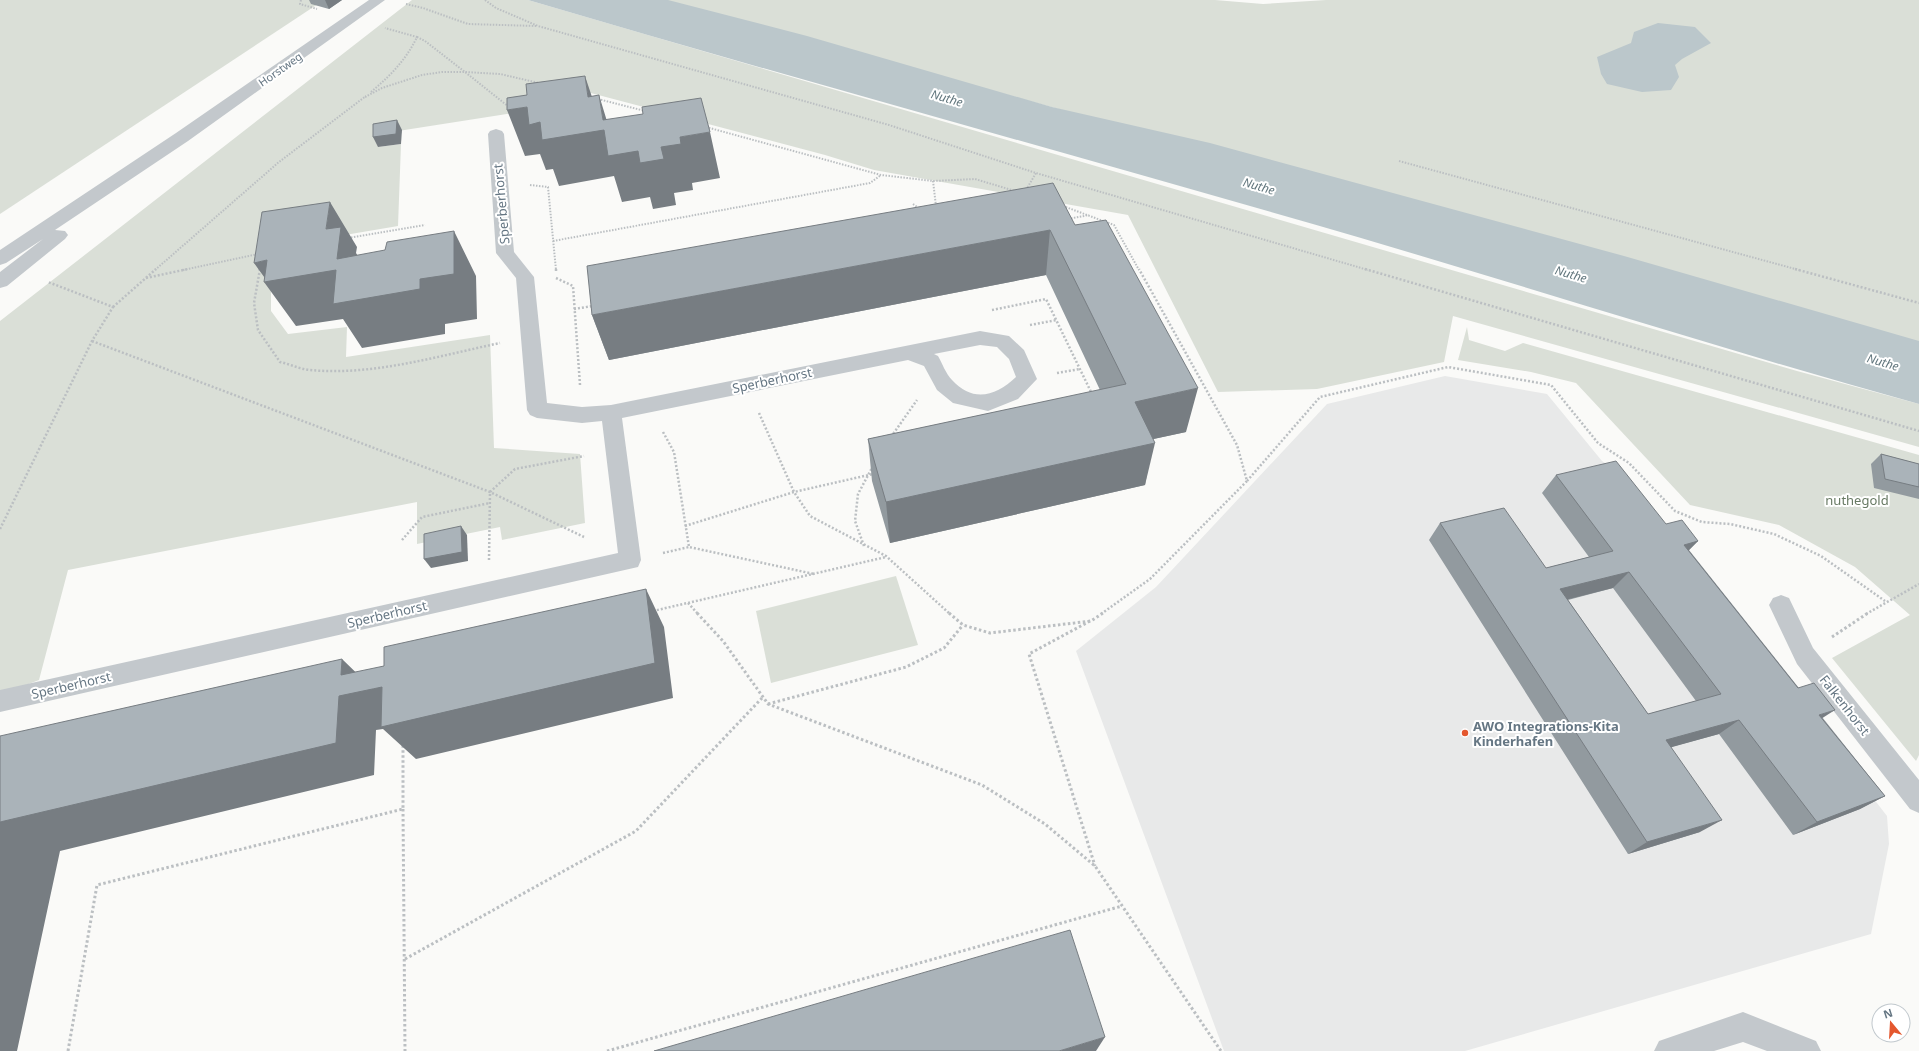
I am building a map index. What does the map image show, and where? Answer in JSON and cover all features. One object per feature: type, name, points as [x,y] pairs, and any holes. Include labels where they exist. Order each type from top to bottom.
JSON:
[{"type":"street","name":"Horstweg","points":[[0,259],[182,137],[378,0]]},
{"type":"street","name":"Sperberhorst","points":[[496,134],[505,253],[525,276],[537,410],[582,415],[611,413],[746,385],[909,352],[980,338],[1002,341],[1017,355],[1027,379],[1011,394],[988,403],[960,398],[944,385],[931,361],[909,352]]},
{"type":"street","name":"Horstweg","points":[[0,282],[182,137]]},
{"type":"street","points":[[611,413],[630,560]]},
{"type":"street","name":"Sperberhorst","points":[[0,701],[630,560]]},
{"type":"street","name":"Falkenhorst","points":[[1781,605],[1805,656],[1919,800]]},
{"type":"street","points":[[1669,1051],[1743,1027],[1806,1051]]},
{"type":"path","points":[[301,0],[300,4],[320,10]]},
{"type":"path","points":[[485,0],[496,8],[538,26],[889,125],[1036,173],[1919,431]]},
{"type":"path","points":[[405,4],[423,8],[468,24],[538,26]]},
{"type":"path","points":[[0,529],[92,341],[113,307],[280,162],[390,77],[403,63],[417,37],[383,28]]},
{"type":"path","points":[[365,97],[382,88],[422,75],[442,72],[466,72],[512,109]]},
{"type":"path","points":[[1399,161],[1919,303]]},
{"type":"path","points":[[1024,193],[1036,173]]},
{"type":"path","points":[[553,241],[870,183],[881,175]]},
{"type":"path","points":[[929,208],[936,207],[933,181]]},
{"type":"path","points":[[523,184],[548,187],[557,279],[573,286],[582,415]]},
{"type":"path","points":[[913,204],[922,210]]},
{"type":"path","points":[[1067,219],[1089,215]]},
{"type":"path","points":[[348,238],[425,225]]},
{"type":"path","points":[[145,278],[263,253]]},
{"type":"path","points":[[262,260],[254,303],[258,330],[280,362],[308,370],[348,370],[398,363],[530,337]]},
{"type":"path","points":[[43,280],[113,307]]},
{"type":"path","points":[[574,309],[597,305]]},
{"type":"path","points":[[1057,320],[1093,396]]},
{"type":"path","points":[[92,341],[490,492],[630,560],[689,547],[815,574]]},
{"type":"path","points":[[1247,481],[1320,397],[1448,367],[1552,385],[1598,443],[1629,463],[1675,512],[1702,522],[1730,524],[1774,534],[1821,556],[1885,601]]},
{"type":"path","points":[[888,441],[937,372]]},
{"type":"path","points":[[649,612],[886,556],[810,516],[794,492],[746,385]]},
{"type":"path","points":[[648,405],[674,452],[689,547]]},
{"type":"path","points":[[489,591],[490,492],[515,469],[616,450]]},
{"type":"path","points":[[865,546],[856,521],[858,494],[867,475],[876,462]]},
{"type":"path","points":[[685,526],[794,492],[875,474]]},
{"type":"path","points":[[402,540],[422,516],[490,503]]},
{"type":"path","points":[[1805,656],[1885,601],[1919,584]]},
{"type":"path","points":[[688,603],[723,641],[762,698],[768,704],[982,785],[1045,824],[1095,866],[1221,1051]]},
{"type":"path","points":[[1091,621],[1029,654],[1095,866]]},
{"type":"path","points":[[768,704],[906,667],[944,648],[963,625]]},
{"type":"path","points":[[405,959],[636,831],[762,698]]},
{"type":"path","points":[[403,740],[405,1051]]},
{"type":"path","points":[[68,1051],[97,884],[403,809]]},
{"type":"path","points":[[607,1051],[1122,906]]},
{"type":"shaded area","name":"AWO Integrations-Kita Kinderhafen","points":[[1445,376],[1547,394],[1602,461],[1625,477],[1887,816],[1889,844],[1871,934],[1465,1051],[1224,1051],[1076,651],[1156,587],[1327,404]]},
{"type":"green space","points":[[0,0],[324,0],[0,214]]},
{"type":"green space","points":[[412,0],[528,0],[1797,371],[1919,404],[1919,447],[1453,316],[1444,362],[1317,389],[1218,392],[1128,215],[874,170],[825,155],[549,82],[526,111],[379,134],[378,147],[401,144],[398,226],[280,246],[271,254],[271,311],[288,334],[347,327],[346,357],[490,335],[494,448],[580,454],[585,523],[502,540],[500,527],[417,544],[417,502],[68,570],[39,680],[0,695],[0,321]]},
{"type":"green space","points":[[665,0],[1215,0],[1263,4],[1326,0],[1919,0],[1919,347]]},
{"type":"green space","name":"nuthegold","points":[[1467,327],[1469,340],[1505,351],[1523,343],[1919,455],[1919,755],[1916,761],[1832,658],[1910,615],[1855,567],[1779,525],[1690,505],[1576,383],[1531,372],[1458,360]]},
{"type":"green space","points":[[896,576],[918,645],[771,683],[756,611]]},
{"type":"water","name":"Nuthe","points":[[528,0],[668,0],[807,36],[1052,107],[1210,143],[1624,256],[1919,341],[1919,404],[1709,343],[1361,238]]},
{"type":"water","points":[[1658,23],[1695,27],[1711,43],[1682,59],[1675,65],[1679,77],[1671,90],[1642,92],[1607,84],[1601,74],[1597,57],[1631,43],[1634,32]]},
{"type":"building","points":[[585,76],[588,97],[599,95],[603,120],[643,114],[642,107],[701,98],[710,132],[680,137],[681,144],[661,147],[664,159],[640,163],[638,151],[608,156],[604,130],[542,140],[540,122],[529,125],[527,107],[507,110],[507,98],[527,95],[526,84]]},
{"type":"building","points":[[397,120],[396,134],[373,137],[373,124]]},
{"type":"building","points":[[1053,183],[1075,225],[1106,220],[1198,388],[1135,402],[1155,443],[886,502],[868,439],[1126,384],[1050,230],[592,315],[587,266]]},
{"type":"building","points":[[330,202],[326,229],[341,227],[337,259],[385,250],[387,242],[454,231],[454,274],[420,279],[420,289],[333,304],[336,270],[264,282],[267,260],[254,263],[262,212]]},
{"type":"building","points":[[1881,454],[1919,464],[1919,487],[1885,479]]},
{"type":"building","points":[[1616,461],[1666,524],[1682,520],[1698,541],[1684,545],[1798,688],[1814,683],[1835,710],[1819,715],[1885,796],[1817,822],[1739,720],[1666,740],[1722,820],[1647,842],[1440,523],[1504,508],[1546,568],[1613,551],[1556,475]],"holes":[[[1629,572],[1721,694],[1648,714],[1560,589]]]},
{"type":"building","points":[[461,526],[462,552],[424,559],[424,534]]},
{"type":"building","points":[[646,589],[655,663],[381,727],[382,687],[339,696],[336,743],[0,822],[0,736],[342,659],[341,675],[384,666],[384,647]]},
{"type":"building","points":[[1070,930],[1105,1037],[1059,1051],[654,1051]]},
{"type":"place","name":"AWO Integrations-Kita Kinderhafen","points":[[1465,733]]}]
